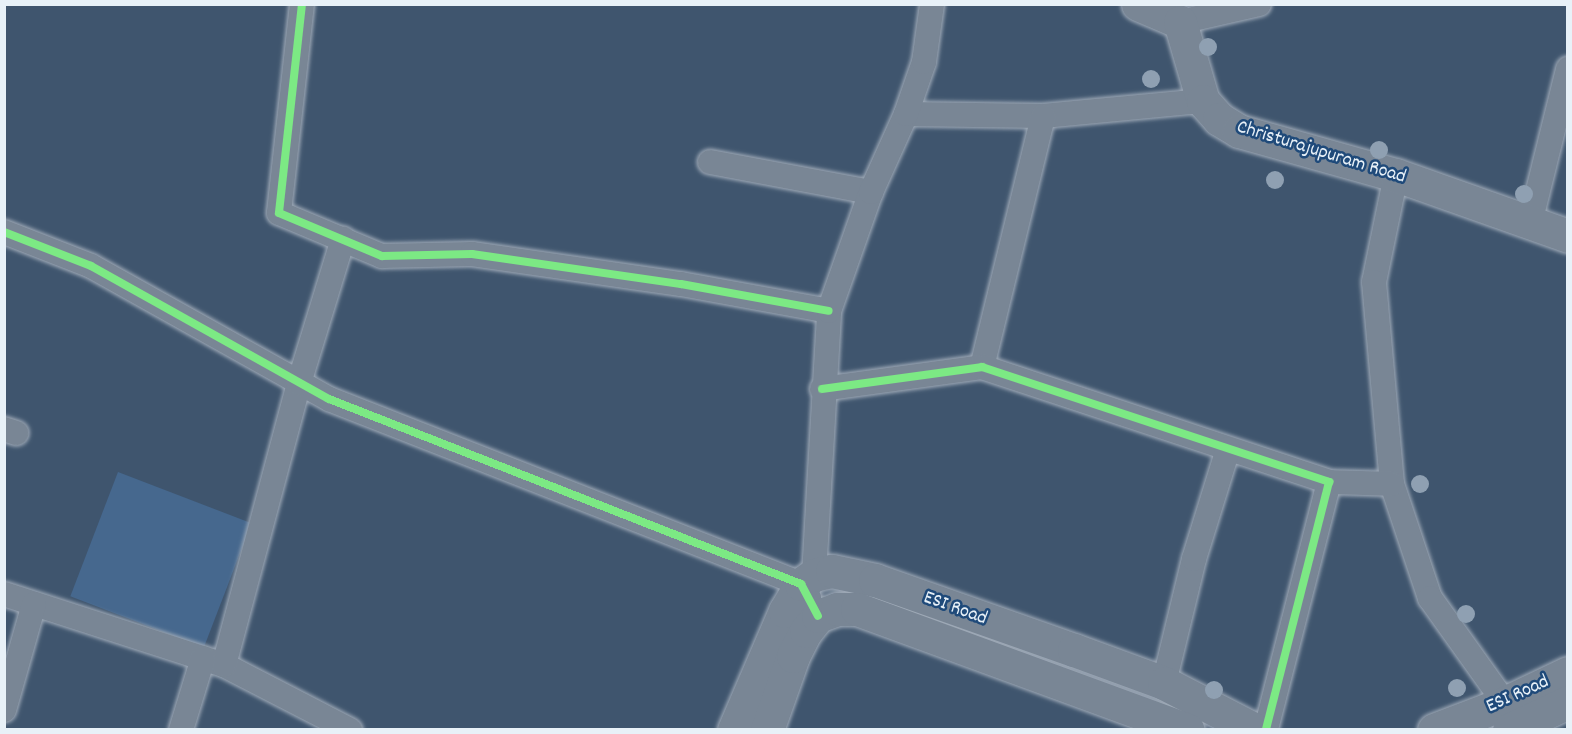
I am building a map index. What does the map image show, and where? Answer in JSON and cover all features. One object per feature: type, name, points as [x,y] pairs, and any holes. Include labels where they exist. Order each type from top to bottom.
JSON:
[{"type":"street","points":[[302,4],[279,213],[382,256],[472,254],[681,284],[830,310]]},
{"type":"street","points":[[767,729],[793,656],[818,616],[808,579],[830,310],[871,192],[906,114],[924,62],[932,4]]},
{"type":"street","points":[[1138,4],[1180,22],[1259,4]]},
{"type":"street","name":"Christurajupuram Road","points":[[1180,22],[1203,101],[1219,119],[1239,131],[1396,175],[1568,236]]},
{"type":"street","points":[[1530,223],[1568,69]]},
{"type":"street","points":[[906,114],[1043,116],[1203,101]]},
{"type":"street","points":[[982,367],[1043,116]]},
{"type":"street","points":[[710,162],[871,192]]},
{"type":"street","points":[[1396,175],[1374,282],[1392,484],[1430,598],[1507,716]]},
{"type":"street","points":[[4,232],[91,266],[329,399],[808,579]]},
{"type":"street","points":[[181,729],[213,662],[343,239]]},
{"type":"street","points":[[822,389],[982,367],[1329,482],[1392,484]]},
{"type":"street","points":[[1164,683],[1194,559],[1228,449]]},
{"type":"street","points":[[1266,729],[1329,482]]},
{"type":"street","name":"ESI Road","points":[[808,579],[832,571],[875,580],[1164,683],[1256,729]]},
{"type":"street","points":[[734,729],[808,579]]},
{"type":"street","points":[[4,594],[213,662],[350,729]]},
{"type":"street","points":[[4,710],[34,604]]},
{"type":"street","name":"ESI Road","points":[[818,616],[837,609],[876,613],[1188,729]]},
{"type":"street","name":"ESI Road","points":[[1507,716],[1568,673]]},
{"type":"street","name":"ESI Road","points":[[1434,729],[1568,702]]},
{"type":"shaded area","points":[[118,472],[252,523],[204,647],[70,596]]},
{"type":"cycle path","points":[[302,4],[279,213],[382,256],[472,254],[681,284],[829,311]]},
{"type":"cycle path","points":[[4,232],[91,266],[329,399],[801,584],[818,616]]},
{"type":"cycle path","points":[[822,389],[982,367],[1329,482],[1266,730]]}]
